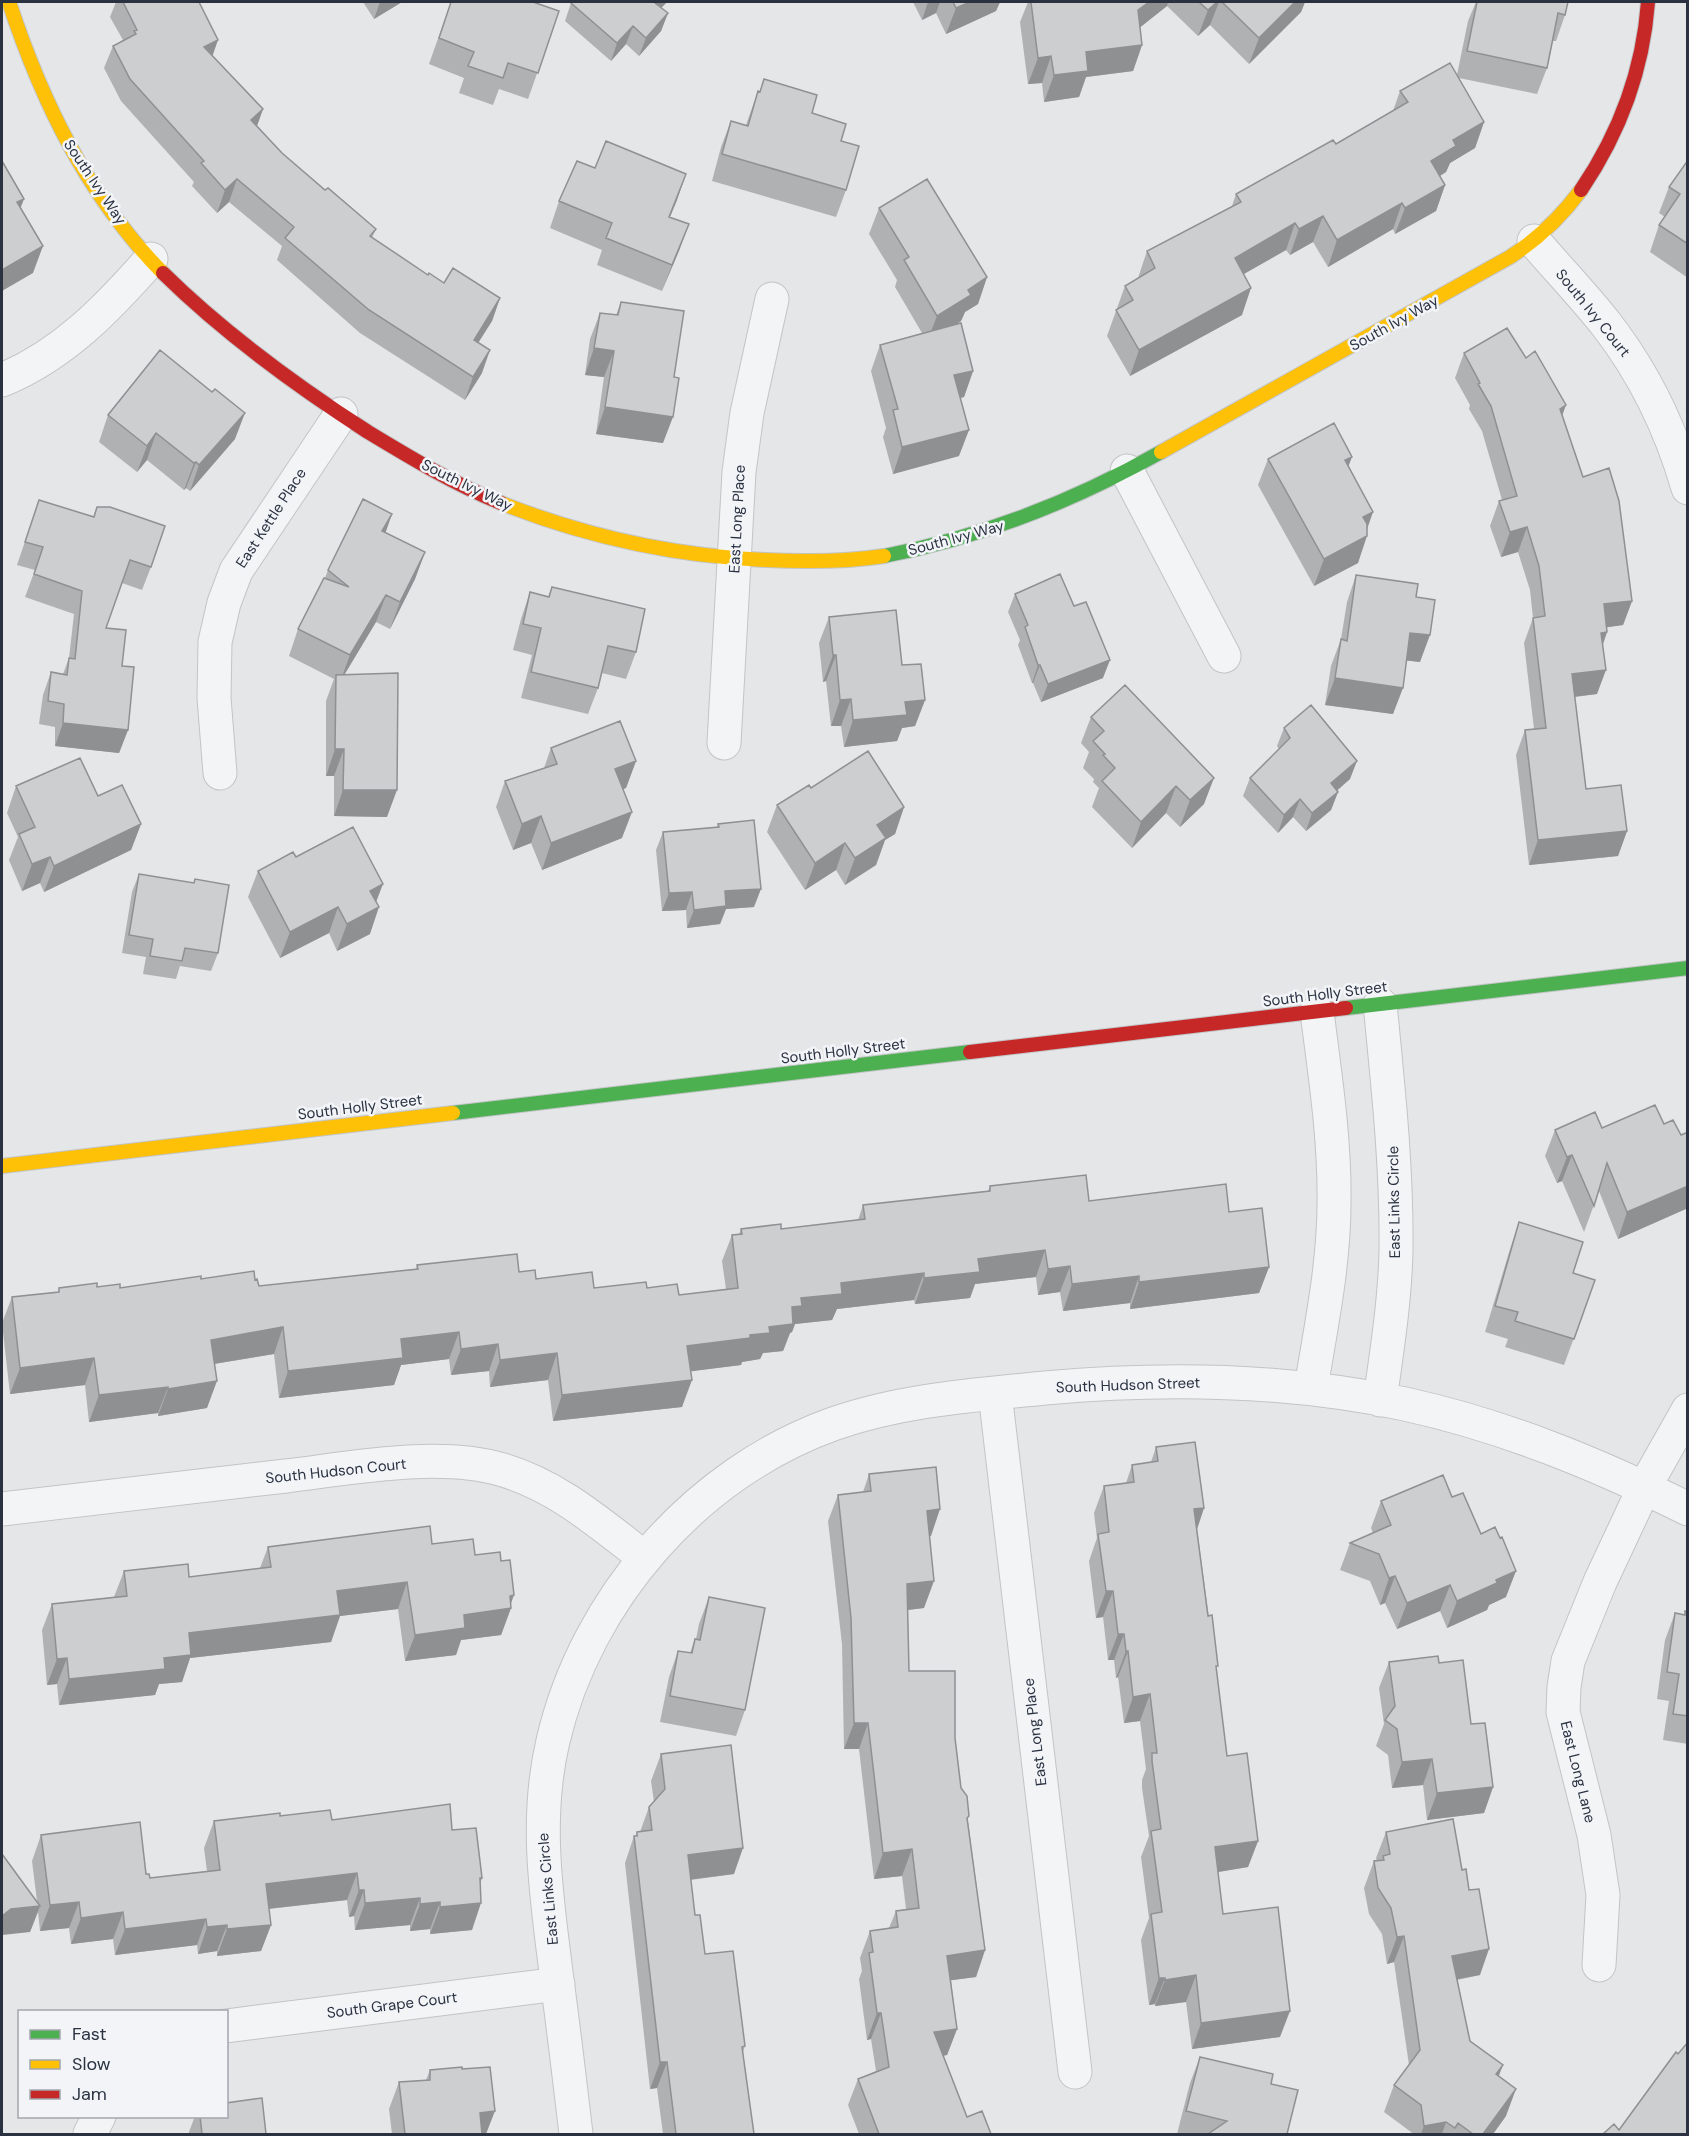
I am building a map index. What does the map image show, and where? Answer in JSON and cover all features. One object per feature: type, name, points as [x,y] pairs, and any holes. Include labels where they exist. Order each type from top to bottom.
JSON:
[{"type":"street","name":"South Ivy Way","points":[[9,2],[24,49],[43,96],[72,152],[111,211],[151,259],[196,306],[236,341],[275,370],[394,447],[471,490],[527,513],[622,543],[671,553],[734,560],[844,561],[942,544],[985,532],[1037,514],[1084,494],[1464,284],[1534,241],[1592,173],[1613,135],[1632,89],[1645,37],[1647,2]]},
{"type":"street","name":"South Ivy Court","points":[[1534,241],[1606,324],[1632,362],[1657,407],[1678,453],[1688,488]]},
{"type":"street","points":[[2,380],[21,372],[80,333],[115,300],[151,259]]},
{"type":"street","name":"East Long Place","points":[[724,743],[739,472],[747,413],[772,298]]},
{"type":"street","name":"East Kettle Place","points":[[220,773],[214,698],[214,654],[224,603],[236,571],[341,414]]},
{"type":"street","points":[[1126,471],[1224,656]]},
{"type":"street","name":"South Holly Street","points":[[2,1166],[1688,968]]},
{"type":"street","name":"East Links Circle","points":[[1380,1004],[1391,1108],[1396,1252],[1390,1333],[1380,1400]]},
{"type":"street","points":[[1311,1388],[1329,1278],[1334,1202],[1329,1115],[1317,1012]]},
{"type":"street","name":"South Hudson Street","points":[[645,1558],[677,1522],[747,1467],[789,1443],[831,1425],[872,1412],[928,1401],[995,1393],[1135,1382],[1190,1381],[1311,1388],[1462,1418],[1516,1434],[1585,1461],[1688,1509]]},
{"type":"street","name":"East Long Place","points":[[995,1393],[1075,2072]]},
{"type":"street","points":[[1644,1488],[1688,1410]]},
{"type":"street","name":"South Hudson Court","points":[[2,1509],[347,1469],[420,1462],[461,1463],[501,1470],[538,1483],[570,1500],[645,1558]]},
{"type":"street","name":"East Long Lane","points":[[1599,1965],[1603,1895],[1594,1835],[1563,1712],[1564,1687],[1568,1661],[1576,1641],[1600,1582],[1644,1488]]},
{"type":"street","name":"East Links Circle","points":[[576,2134],[547,1908],[542,1848],[544,1791],[553,1739],[569,1690],[590,1641],[616,1598],[645,1558]]},
{"type":"street","name":"South Grape Court","points":[[228,2026],[558,1984]]},
{"type":"street","points":[[90,2134],[98,2118]]},
{"type":"building","points":[[123,2],[199,2],[218,40],[204,47],[263,109],[251,120],[282,153],[376,229],[370,236],[428,275],[429,273],[444,283],[453,268],[500,298],[474,340],[490,350],[473,377],[369,310],[285,238],[294,227],[237,179],[225,190],[201,163],[204,161],[130,79],[113,46],[136,34],[134,31],[137,30]]},
{"type":"building","points":[[451,2],[533,2],[559,11],[538,73],[508,63],[503,78],[468,66],[474,52],[439,38]]},
{"type":"building","points":[[572,2],[656,2],[668,13],[646,38],[633,26],[617,43]]},
{"type":"building","points":[[953,2],[970,2],[956,8]]},
{"type":"building","points":[[1031,2],[1149,2],[1138,10],[1142,45],[1086,52],[1088,71],[1054,75],[1051,56],[1038,58]]},
{"type":"building","points":[[1199,2],[1217,2],[1208,10]]},
{"type":"building","points":[[1222,2],[1295,2],[1259,38]]},
{"type":"building","points":[[1477,2],[1568,2],[1565,15],[1558,13],[1547,68],[1467,51]]},
{"type":"building","points":[[1450,63],[1484,122],[1453,140],[1456,146],[1431,161],[1445,185],[1405,208],[1402,203],[1337,240],[1323,216],[1299,229],[1295,223],[1235,258],[1251,288],[1139,350],[1116,310],[1133,300],[1125,286],[1155,268],[1147,251],[1241,202],[1236,194],[1333,140],[1336,144],[1408,102],[1400,91]]},
{"type":"building","points":[[764,79],[817,95],[812,113],[846,124],[841,141],[859,146],[846,190],[722,154],[731,121],[748,126],[758,91],[760,92]]},
{"type":"building","points":[[606,141],[686,174],[669,217],[689,224],[672,265],[606,238],[612,223],[559,201],[577,161],[595,168]]},
{"type":"building","points":[[1688,160],[1688,244],[1659,225],[1680,194],[1669,187]]},
{"type":"building","points":[[2,161],[24,199],[17,202],[43,246],[2,270]]},
{"type":"building","points":[[927,179],[987,277],[968,290],[971,295],[937,316],[904,260],[909,257],[879,208]]},
{"type":"building","points":[[621,302],[684,311],[674,377],[679,378],[673,417],[605,407],[614,351],[594,348],[600,313],[618,315]]},
{"type":"building","points":[[961,323],[973,371],[954,375],[969,430],[902,447],[893,410],[898,409],[880,345]]},
{"type":"building","points":[[1507,328],[1526,358],[1535,351],[1566,405],[1560,409],[1583,477],[1609,468],[1619,501],[1632,601],[1604,604],[1607,632],[1601,633],[1606,670],[1572,674],[1586,789],[1621,785],[1627,831],[1538,840],[1525,730],[1546,728],[1533,618],[1545,616],[1539,566],[1527,527],[1510,532],[1499,501],[1517,496],[1491,406],[1464,353]]},
{"type":"building","points":[[160,350],[212,392],[215,389],[245,413],[199,465],[156,433],[147,446],[108,415]]},
{"type":"building","points":[[1334,423],[1352,457],[1345,460],[1373,512],[1363,517],[1367,524],[1367,536],[1324,559],[1268,459]]},
{"type":"building","points":[[363,499],[392,514],[382,531],[425,552],[400,602],[386,595],[350,655],[298,629],[324,578],[349,587],[328,570]]},
{"type":"building","points":[[39,500],[94,517],[97,507],[110,507],[165,526],[151,567],[130,560],[106,628],[126,630],[122,666],[134,667],[128,730],[63,723],[64,704],[48,701],[51,672],[67,675],[69,658],[75,659],[82,591],[34,574],[43,547],[25,542]]},
{"type":"building","points":[[1060,574],[1074,606],[1086,602],[1110,660],[1048,684],[1038,665],[1025,627],[1028,625],[1015,594]]},
{"type":"building","points":[[1356,575],[1418,584],[1416,597],[1435,600],[1430,635],[1410,633],[1403,688],[1335,678],[1341,639],[1347,641]]},
{"type":"building","points":[[552,587],[645,609],[636,652],[608,646],[598,688],[531,672],[541,628],[523,624],[530,592],[549,597]]},
{"type":"building","points":[[896,610],[902,665],[921,664],[925,700],[905,702],[907,715],[853,720],[851,699],[840,700],[836,655],[833,655],[829,617]]},
{"type":"building","points":[[398,673],[397,790],[343,790],[344,749],[335,749],[336,675]]},
{"type":"building","points":[[1125,685],[1214,778],[1190,800],[1176,786],[1141,822],[1102,781],[1115,768],[1093,741],[1104,731],[1091,717]]},
{"type":"building","points":[[1311,705],[1357,761],[1331,783],[1338,792],[1312,813],[1300,799],[1284,815],[1250,778],[1290,738],[1284,728]]},
{"type":"building","points":[[620,721],[636,761],[615,769],[632,812],[551,843],[541,816],[522,824],[505,781],[557,764],[551,748]]},
{"type":"building","points":[[868,751],[904,807],[877,825],[886,838],[855,858],[845,843],[815,863],[777,805],[809,785],[811,788]]},
{"type":"building","points":[[80,758],[98,796],[122,785],[141,824],[54,866],[50,857],[32,864],[19,834],[35,827],[16,786]]},
{"type":"building","points":[[754,820],[761,889],[725,891],[726,906],[694,910],[692,892],[669,893],[663,832],[719,827],[718,824]]},
{"type":"building","points":[[353,827],[383,884],[370,891],[379,907],[347,924],[338,907],[290,932],[258,871],[293,852],[296,857]]},
{"type":"building","points":[[139,874],[194,883],[195,879],[229,885],[218,953],[185,948],[182,961],[150,956],[153,939],[129,935]]},
{"type":"building","points":[[1655,1105],[1664,1124],[1673,1120],[1681,1135],[1686,1133],[1688,1136],[1688,1186],[1627,1212],[1607,1163],[1594,1206],[1572,1155],[1567,1157],[1555,1130],[1595,1112],[1602,1128]]},
{"type":"building","points":[[1086,1175],[1089,1201],[1226,1184],[1229,1212],[1262,1208],[1269,1267],[1139,1282],[1139,1276],[1072,1284],[1070,1266],[1048,1269],[1045,1250],[978,1259],[980,1272],[924,1278],[924,1273],[841,1283],[842,1294],[801,1298],[802,1306],[792,1307],[793,1324],[769,1327],[770,1333],[750,1335],[750,1338],[687,1346],[692,1380],[562,1395],[557,1353],[500,1360],[498,1344],[461,1349],[459,1332],[401,1339],[403,1358],[288,1371],[283,1327],[211,1340],[217,1381],[168,1389],[168,1387],[99,1395],[94,1358],[20,1368],[12,1297],[59,1292],[59,1288],[97,1283],[97,1287],[120,1284],[120,1288],[254,1271],[255,1280],[257,1279],[259,1286],[418,1269],[417,1265],[517,1254],[519,1272],[535,1270],[536,1279],[592,1272],[594,1288],[646,1282],[647,1288],[677,1284],[679,1295],[738,1288],[732,1235],[742,1234],[741,1229],[781,1224],[781,1229],[865,1219],[863,1205],[990,1191],[990,1186]]},
{"type":"building","points":[[1519,1222],[1583,1242],[1573,1273],[1595,1280],[1574,1339],[1515,1321],[1518,1312],[1495,1306]]},
{"type":"building","points":[[1195,1442],[1204,1508],[1194,1509],[1208,1616],[1212,1615],[1227,1756],[1247,1753],[1258,1841],[1215,1847],[1223,1914],[1278,1907],[1290,2011],[1201,2023],[1196,1975],[1165,1980],[1165,1978],[1159,1978],[1151,1914],[1162,1912],[1151,1831],[1161,1829],[1152,1761],[1152,1753],[1157,1753],[1150,1694],[1133,1697],[1128,1651],[1126,1651],[1124,1634],[1118,1634],[1113,1591],[1106,1591],[1098,1534],[1109,1532],[1104,1486],[1134,1482],[1132,1465],[1158,1461],[1156,1447]]},
{"type":"building","points":[[936,1467],[940,1509],[927,1511],[934,1581],[907,1584],[909,1671],[955,1671],[955,1738],[961,1788],[967,1796],[969,1816],[967,1818],[985,1950],[947,1956],[957,2029],[934,2032],[967,2117],[982,2111],[991,2134],[879,2134],[858,2079],[889,2067],[881,2013],[877,2013],[869,1953],[873,1952],[870,1931],[898,1927],[896,1911],[919,1908],[912,1849],[883,1853],[868,1723],[854,1723],[851,1618],[838,1495],[871,1491],[869,1474]]},
{"type":"building","points":[[1443,1475],[1452,1497],[1463,1493],[1481,1534],[1495,1527],[1500,1538],[1502,1537],[1516,1571],[1496,1580],[1497,1583],[1457,1601],[1450,1585],[1407,1603],[1395,1576],[1389,1578],[1379,1554],[1350,1543],[1391,1525],[1381,1501]]},
{"type":"building","points":[[430,1526],[432,1544],[473,1539],[475,1555],[500,1552],[501,1561],[510,1560],[514,1595],[510,1596],[511,1608],[464,1615],[465,1628],[415,1635],[407,1582],[337,1591],[340,1615],[189,1633],[191,1655],[164,1658],[165,1669],[69,1679],[67,1658],[57,1659],[52,1604],[127,1596],[124,1571],[188,1564],[189,1577],[271,1567],[268,1547]]},
{"type":"building","points":[[709,1597],[765,1608],[745,1710],[670,1696],[678,1651],[692,1653],[695,1639],[700,1640]]},
{"type":"building","points":[[1685,1611],[1688,1612],[1688,1716],[1673,1714],[1679,1674],[1667,1672],[1675,1613],[1685,1615]]},
{"type":"building","points":[[1438,1656],[1439,1663],[1463,1660],[1471,1724],[1485,1723],[1493,1787],[1437,1793],[1432,1759],[1402,1762],[1397,1729],[1385,1720],[1395,1706],[1389,1662]]},
{"type":"building","points":[[731,1745],[743,1848],[688,1855],[695,1915],[700,1915],[705,1954],[733,1951],[745,2046],[742,2047],[754,2134],[676,2134],[667,2062],[660,2062],[634,1836],[637,1836],[637,1832],[652,1830],[649,1807],[665,1789],[661,1754]]},
{"type":"building","points":[[450,1804],[452,1830],[476,1828],[482,1878],[480,1878],[481,1903],[440,1907],[440,1902],[420,1904],[420,1898],[365,1903],[364,1890],[359,1890],[357,1873],[266,1884],[271,1925],[227,1929],[227,1925],[207,1927],[206,1919],[125,1929],[123,1912],[81,1918],[79,1902],[50,1905],[41,1835],[140,1822],[146,1874],[149,1874],[150,1878],[220,1870],[214,1821],[330,1810],[332,1820]]},
{"type":"building","points":[[1453,1819],[1462,1870],[1466,1869],[1469,1890],[1479,1889],[1489,1949],[1452,1956],[1470,2041],[1503,2065],[1496,2074],[1516,2089],[1483,2134],[1473,2134],[1458,2123],[1455,2128],[1446,2122],[1424,2126],[1421,2105],[1394,2085],[1420,2050],[1404,1936],[1397,1937],[1391,1908],[1378,1888],[1374,1861],[1384,1860],[1383,1856],[1390,1854],[1386,1832]]},
{"type":"building","points":[[2,1854],[40,1906],[11,1909],[2,1916]]},
{"type":"building","points":[[1688,2042],[1688,2134],[1603,2134],[1614,2124],[1619,2130],[1676,2052],[1678,2054]]},
{"type":"building","points":[[1200,2057],[1273,2074],[1271,2084],[1298,2090],[1287,2134],[1208,2134],[1227,2121],[1186,2111]]},
{"type":"building","points":[[462,2067],[462,2069],[490,2067],[495,2111],[480,2113],[482,2134],[405,2134],[399,2082],[430,2080],[430,2070]]},
{"type":"building","points":[[262,2098],[266,2134],[202,2134],[200,2118],[228,2118],[228,2103]]},
{"type":"traffic: fast","points":[[884,556],[957,539],[1027,515],[1095,486],[1161,452]]},
{"type":"traffic: fast","points":[[1346,1008],[1688,968]]},
{"type":"traffic: fast","points":[[453,1113],[970,1052]]},
{"type":"traffic: slow","points":[[9,2],[36,76],[70,146],[112,213],[163,273]]},
{"type":"traffic: slow","points":[[1161,452],[1510,257],[1548,227],[1581,190]]},
{"type":"traffic: slow","points":[[501,503],[598,535],[698,554],[796,561],[884,556]]},
{"type":"traffic: slow","points":[[2,1166],[453,1113]]},
{"type":"traffic: jam","points":[[1581,190],[1607,147],[1627,101],[1641,52],[1648,2]]},
{"type":"traffic: jam","points":[[163,273],[236,338],[314,396],[417,461],[466,488],[501,503]]},
{"type":"traffic: jam","points":[[970,1052],[1346,1008]]}]
